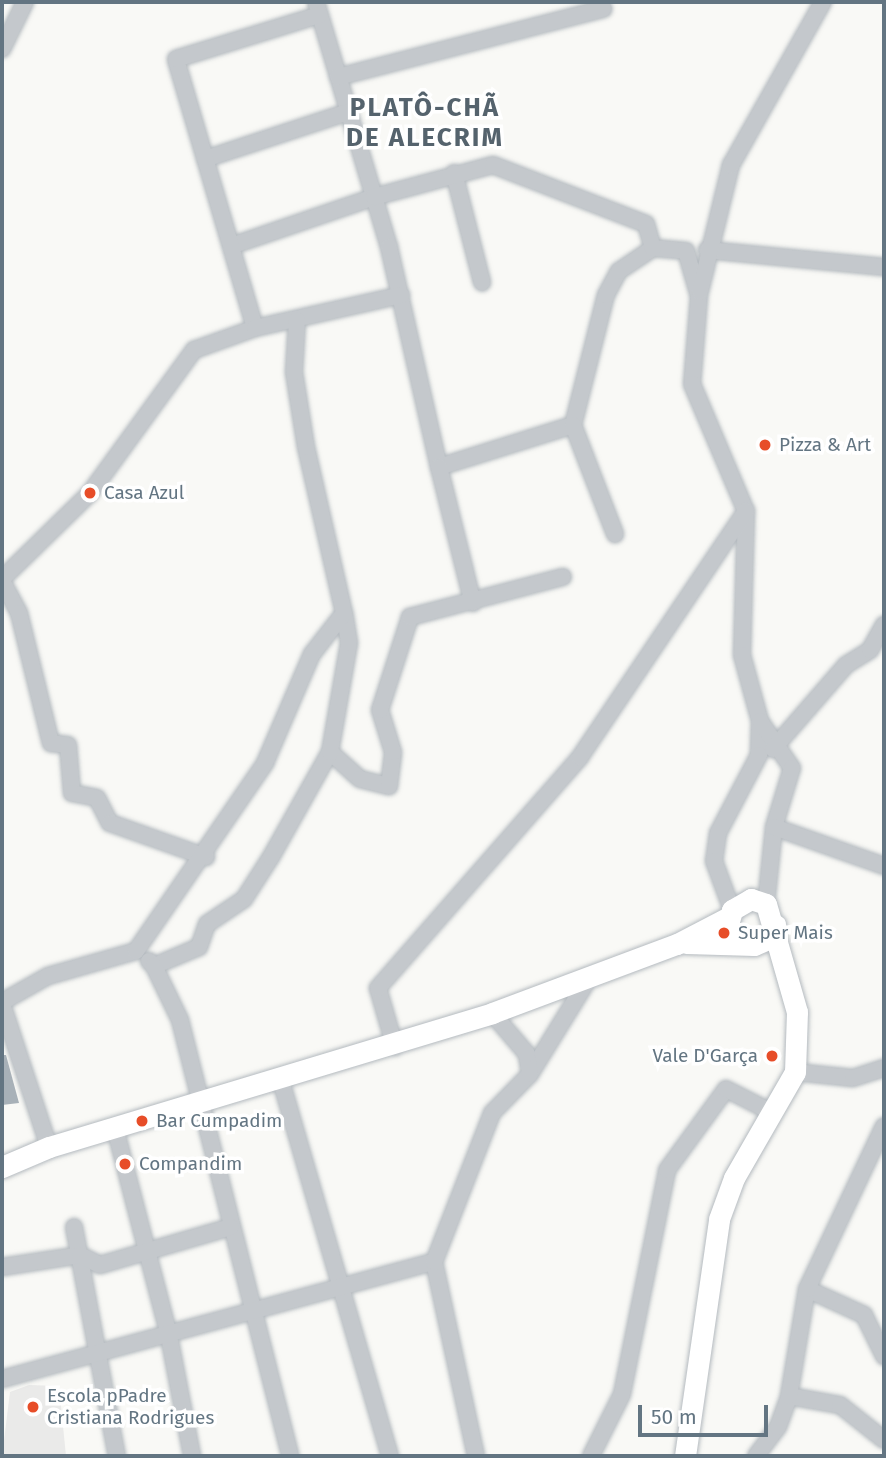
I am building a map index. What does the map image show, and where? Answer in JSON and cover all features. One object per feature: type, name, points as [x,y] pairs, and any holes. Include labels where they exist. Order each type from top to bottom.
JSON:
[{"type":"street","points":[[2,48],[25,2]]},
{"type":"street","points":[[788,986],[743,943],[715,860],[719,833],[760,755],[760,721],[742,655],[746,511],[692,384],[699,296],[707,250],[731,165],[823,2]]},
{"type":"street","points":[[255,328],[176,60],[317,8],[401,295],[439,467],[473,603]]},
{"type":"street","points":[[338,77],[603,9]]},
{"type":"street","points":[[205,159],[348,112]]},
{"type":"street","points":[[231,246],[374,197],[454,173],[493,165],[646,224],[653,248]]},
{"type":"street","points":[[454,173],[482,282]]},
{"type":"street","points":[[615,534],[573,425],[606,295],[619,271],[653,248],[686,251],[699,296]]},
{"type":"street","points":[[707,250],[884,267]]},
{"type":"street","points":[[206,857],[110,823],[97,798],[72,793],[68,745],[51,743],[19,613],[2,580],[90,493],[194,350],[255,328],[401,295]]},
{"type":"street","points":[[155,966],[199,947],[212,918],[244,899],[330,752],[349,643],[306,447],[294,373],[297,320]]},
{"type":"street","points":[[439,467],[573,425]]},
{"type":"street","points":[[394,1047],[378,988],[580,757],[746,511]]},
{"type":"street","points":[[330,752],[360,779],[389,786],[393,752],[380,710],[403,631],[410,617],[473,603],[563,577]]},
{"type":"street","points":[[49,1147],[2,1003],[48,976],[136,951],[206,857],[265,763],[312,654],[344,613]]},
{"type":"street","points":[[760,755],[780,747],[846,665],[877,653],[884,625]]},
{"type":"street","points":[[685,1456],[719,1219],[771,1112],[795,1072],[797,1012],[788,986],[775,925],[766,904],[774,827],[792,768],[760,721]]},
{"type":"street","points":[[774,827],[884,866]]},
{"type":"street","points":[[2,1167],[49,1147],[394,1047],[677,944],[751,899],[766,904]]},
{"type":"street","points":[[677,944],[743,943],[768,939],[775,925]]},
{"type":"street","points":[[136,951],[155,966],[180,1020],[199,1104],[290,1456]]},
{"type":"street","points":[[476,1456],[434,1262],[492,1113],[530,1074],[589,978]]},
{"type":"street","points":[[492,1013],[527,1054],[530,1074]]},
{"type":"street","points":[[795,1072],[853,1077],[884,1068]]},
{"type":"street","points":[[281,1081],[345,1286],[390,1456]]},
{"type":"street","points":[[591,1456],[622,1394],[667,1170],[726,1090],[771,1112]]},
{"type":"street","points":[[756,1456],[778,1427],[789,1395],[807,1289],[884,1126]]},
{"type":"street","points":[[115,1128],[169,1336],[192,1456]]},
{"type":"street","points":[[74,1227],[103,1355],[117,1456]]},
{"type":"street","points":[[2,1267],[80,1255],[100,1265],[148,1255],[167,1242],[231,1227]]},
{"type":"street","points":[[2,1379],[103,1355],[252,1308],[434,1262]]},
{"type":"street","points":[[807,1289],[864,1315],[884,1356]]},
{"type":"street","points":[[789,1395],[840,1405],[884,1440]]},
{"type":"shaded area","name":"Escola pPadre Cristiana Rodrigues","points":[[29,1385],[59,1386],[66,1456],[2,1456],[10,1392]]},
{"type":"building","points":[[2,1055],[6,1055],[19,1103],[2,1105]]},
{"type":"place","name":"Pizza & Art","points":[[765,445]]},
{"type":"place","name":"Casa Azul","points":[[90,493]]},
{"type":"place","name":"Super Mais","points":[[724,933]]},
{"type":"place","name":"Vale D'Garça","points":[[772,1056]]},
{"type":"place","name":"Bar Cumpadim","points":[[142,1121]]},
{"type":"place","name":"Compandim","points":[[125,1164]]},
{"type":"place","name":"Escola pPadre Cristiana Rodrigues","points":[[33,1407]]},
{"type":"district","name":"PLATÔ-CHÃ DE ALECRIM","points":[[425,123]]}]
